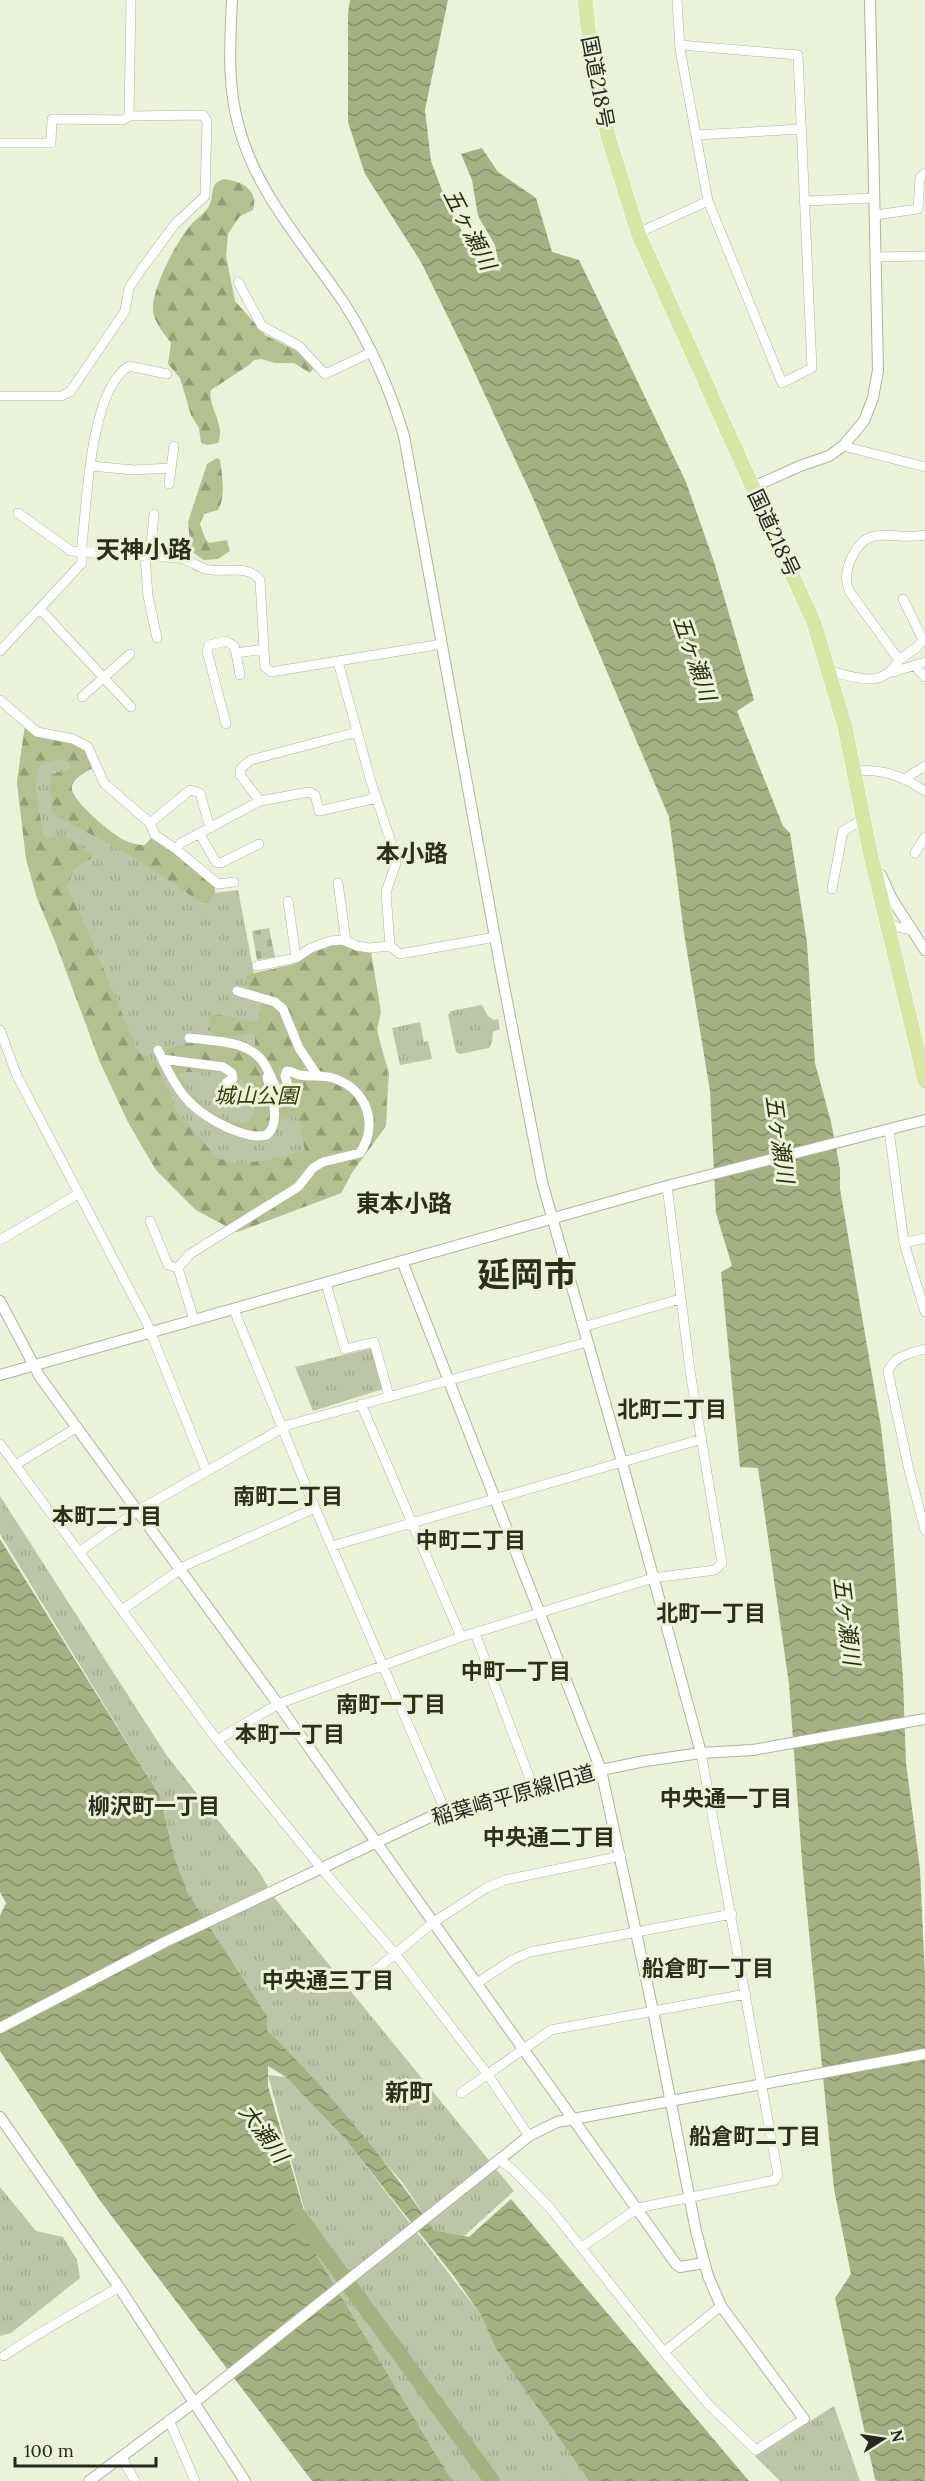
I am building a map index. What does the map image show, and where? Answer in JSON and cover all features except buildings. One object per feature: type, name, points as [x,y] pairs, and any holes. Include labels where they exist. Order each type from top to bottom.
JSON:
[{"type":"highway","name":"国道218号","points":[[585,0],[609,136],[638,233],[814,623],[846,727],[870,852],[925,1081]]},
{"type":"street","points":[[129,116],[131,0]]},
{"type":"street","points":[[232,0],[231,80],[239,129],[247,152],[271,198],[344,303],[372,352],[385,378],[404,436],[542,1182],[622,1462],[701,1753],[778,2175],[775,2180],[638,2208],[582,2247]]},
{"type":"street","points":[[677,0],[680,45],[708,201],[782,383],[812,368],[798,55],[680,45]]},
{"type":"street","points":[[753,487],[800,466],[830,456],[843,446],[864,421],[873,398],[878,370],[870,0]]},
{"type":"street","points":[[0,143],[51,143],[52,119],[123,120],[129,116],[202,115],[207,121],[205,196],[175,224],[141,270],[129,288],[125,311],[70,392],[61,396],[0,396]]},
{"type":"street","points":[[696,135],[802,129]]},
{"type":"street","points":[[875,215],[918,209],[920,178],[925,173]]},
{"type":"street","points":[[805,201],[874,198]]},
{"type":"street","points":[[638,233],[708,201]]},
{"type":"street","points":[[876,257],[925,256]]},
{"type":"street","points":[[238,282],[262,326],[298,346],[325,374],[372,352]]},
{"type":"street","points":[[0,651],[82,563],[97,419],[101,405],[123,370],[129,366],[167,374]]},
{"type":"street","points":[[169,484],[174,446]]},
{"type":"street","points":[[843,446],[925,467]]},
{"type":"street","points":[[92,466],[133,470],[171,468]]},
{"type":"street","points":[[18,513],[71,551],[179,558],[190,560],[206,569],[239,570],[256,574],[260,580],[265,667],[271,672],[442,644]]},
{"type":"street","points":[[154,514],[148,557],[148,596],[157,638]]},
{"type":"street","points":[[899,660],[849,591],[846,582],[847,572],[861,543],[870,536],[882,534],[914,538],[925,536]]},
{"type":"street","points":[[893,672],[899,660],[924,639],[903,599]]},
{"type":"street","points":[[40,609],[130,707]]},
{"type":"street","points":[[226,724],[207,651],[209,645],[226,641],[234,646],[240,675]]},
{"type":"street","points":[[236,653],[264,649]]},
{"type":"street","points":[[82,697],[130,654]]},
{"type":"street","points":[[338,662],[396,862],[386,892],[390,946]]},
{"type":"street","points":[[829,671],[871,681],[925,662]]},
{"type":"street","points":[[915,666],[925,677]]},
{"type":"street","points":[[0,700],[37,732],[73,739],[88,747],[104,783],[150,823],[155,835],[176,849],[218,884],[234,882]]},
{"type":"street","points":[[260,801],[240,776],[244,764],[251,760],[357,732]]},
{"type":"street","points":[[904,779],[925,766]]},
{"type":"street","points":[[855,771],[882,770],[925,791]]},
{"type":"street","points":[[150,823],[190,790],[195,790],[200,793],[210,828]]},
{"type":"street","points":[[176,849],[181,843],[260,801],[309,792],[315,795],[319,811],[377,798]]},
{"type":"street","points":[[832,889],[843,831],[864,819]]},
{"type":"street","points":[[199,833],[216,862],[221,863],[259,844]]},
{"type":"street","points":[[915,853],[925,837]]},
{"type":"street","points":[[870,852],[892,899],[925,950]]},
{"type":"street","points":[[338,884],[346,941]]},
{"type":"street","points":[[288,901],[296,958]]},
{"type":"street","points":[[888,925],[912,930]]},
{"type":"street","points":[[257,966],[296,958],[310,948],[324,943],[346,941],[369,948],[390,946],[400,954],[495,937]]},
{"type":"street","points":[[237,991],[275,1002],[283,1009],[299,1048],[317,1075]]},
{"type":"street","points":[[0,1030],[17,1076],[150,1331],[206,1470]]},
{"type":"street","points":[[178,1268],[190,1254],[298,1187],[313,1168],[323,1162],[360,1153],[366,1144],[370,1122],[366,1104],[348,1086],[333,1078],[287,1071],[285,1076],[291,1095],[283,1097],[278,1092],[260,1057],[248,1048],[189,1038]]},
{"type":"street","points":[[226,1083],[233,1078],[232,1073],[223,1067],[160,1055],[177,1089],[198,1112],[227,1127],[257,1137],[269,1134],[273,1128],[275,1115],[260,1057]]},
{"type":"street","points":[[0,1375],[667,1186],[847,1142],[925,1119]]},
{"type":"street","points":[[889,1130],[904,1243],[925,1312]]},
{"type":"street","points":[[217,1740],[279,1704],[461,1637],[653,1578],[715,1570],[722,1563],[680,1299],[667,1186]]},
{"type":"street","points":[[0,1240],[78,1194]]},
{"type":"street","points":[[150,1221],[168,1265],[178,1268]]},
{"type":"street","points":[[904,1243],[925,1238]]},
{"type":"street","points":[[402,1261],[601,1770],[637,1932],[704,2263],[721,2306],[804,2419],[756,2451],[709,2406],[539,2194],[498,2162]]},
{"type":"street","points":[[178,1268],[194,1320]]},
{"type":"street","points":[[326,1284],[345,1349],[374,1342],[389,1396]]},
{"type":"street","points":[[583,1327],[680,1299]]},
{"type":"street","points":[[0,1301],[40,1377],[279,1704],[676,2264],[680,2267],[704,2263]]},
{"type":"street","points":[[234,1310],[315,1508],[445,1810]]},
{"type":"street","points":[[79,1552],[137,1511],[283,1428],[389,1396],[587,1342]]},
{"type":"street","points":[[925,1348],[900,1357],[892,1363],[888,1372],[909,1470],[925,1530]]},
{"type":"street","points":[[361,1404],[461,1637]]},
{"type":"street","points":[[15,1465],[76,1428]]},
{"type":"street","points":[[332,1546],[702,1439]]},
{"type":"street","points":[[0,1444],[217,1740],[321,1869],[396,1955],[488,2075],[529,2136]]},
{"type":"street","points":[[122,1610],[180,1568],[315,1508]]},
{"type":"street","points":[[475,1633],[533,1787]]},
{"type":"street","name":"稲葉崎平原線旧道","points":[[0,2028],[165,1942],[445,1810],[601,1770],[701,1753],[753,1750],[925,1719]]},
{"type":"street","points":[[362,1981],[434,1922],[486,1888],[505,1880],[621,1856]]},
{"type":"street","points":[[477,1983],[512,1960],[530,1952],[732,1914]]},
{"type":"street","points":[[461,2093],[551,2030],[746,1994]]},
{"type":"street","points":[[89,2481],[197,2400],[529,2136],[557,2122],[572,2118],[925,2054]]},
{"type":"street","points":[[0,2117],[197,2400],[245,2481]]},
{"type":"street","points":[[3,2356],[118,2287]]},
{"type":"street","points":[[664,2352],[721,2306]]},
{"type":"street","points":[[169,2420],[195,2481]]},
{"type":"street","points":[[122,2458],[135,2481]]},
{"type":"green space","points":[[223,179],[247,187],[251,191],[254,203],[253,210],[240,216],[228,234],[226,256],[235,301],[265,335],[297,351],[314,368],[310,373],[294,363],[254,360],[211,390],[210,396],[220,436],[218,443],[208,445],[201,443],[199,428],[191,415],[180,378],[168,364],[171,343],[155,320],[153,302],[160,279],[172,254],[184,233],[207,209],[215,184]]},
{"type":"green space","points":[[217,458],[220,460],[223,492],[220,505],[218,510],[204,514],[200,524],[209,543],[227,540],[230,551],[218,559],[204,560],[191,551],[188,522],[207,464]]},
{"type":"green space","name":"城山公園","points":[[25,726],[94,767],[76,780],[72,785],[72,791],[91,815],[109,830],[130,843],[139,845],[145,845],[152,837],[214,884],[215,893],[238,890],[254,973],[291,965],[305,957],[376,1030],[389,1072],[386,1126],[353,1171],[341,1193],[237,1232],[196,1210],[156,1170],[128,1122],[100,1062],[37,898],[26,858],[17,782]]},
{"type":"green space","points":[[25,726],[82,745],[94,767],[76,780],[72,785],[72,791],[100,823],[117,836],[133,844],[145,845],[152,837],[214,884],[215,892],[209,903],[202,903],[130,855],[56,816],[52,811],[50,775],[70,769],[70,764],[61,759],[40,765],[35,786],[43,835],[48,839],[55,836],[66,836],[91,853],[92,858],[74,869],[67,887],[138,1052],[156,1062],[177,1111],[217,1158],[234,1163],[263,1161],[305,1151],[298,1116],[278,1121],[269,1078],[288,1100],[288,1074],[334,1083],[352,1094],[362,1110],[364,1128],[358,1148],[325,1156],[310,1165],[293,1184],[226,1226],[196,1210],[156,1170],[128,1122],[100,1062],[37,898],[26,858],[17,782]]},
{"type":"green space","points":[[269,928],[275,957],[257,960],[252,931]]},
{"type":"green space","points":[[339,943],[371,952],[381,1012],[377,1029],[387,1072],[386,1126],[353,1171],[341,1193],[237,1232],[298,1191],[321,1167],[359,1159],[364,1155],[372,1137],[374,1120],[372,1103],[349,1079],[318,1070],[308,1056],[285,1007],[248,990],[245,977],[291,965],[322,945]]},
{"type":"green space","points":[[262,1002],[280,1012],[305,1068],[300,1072],[285,1069],[288,1089],[285,1096],[255,1049],[255,1035],[251,1033],[218,1039],[208,1030],[211,1013],[255,1022],[258,1019]]},
{"type":"green space","points":[[482,1005],[488,1016],[494,1020],[498,1019],[500,1029],[493,1032],[489,1048],[460,1054],[456,1052],[448,1015],[451,1011]]},
{"type":"green space","points":[[420,1022],[424,1042],[428,1041],[432,1059],[400,1065],[392,1028]]},
{"type":"green space","points":[[195,1042],[242,1049],[259,1062],[273,1112],[269,1130],[258,1135],[224,1123],[190,1101],[166,1063],[220,1068],[168,1060],[163,1055],[169,1048]],"holes":[[[220,1068],[233,1070],[251,1094],[254,1115],[246,1122],[224,1119],[213,1112],[192,1093],[179,1075],[182,1072],[222,1072]]]},
{"type":"green space","points":[[372,1348],[383,1389],[313,1411],[295,1367]]},
{"type":"green space","points":[[0,1496],[167,1756],[260,1873],[273,1896],[514,2191],[464,2236],[434,2230],[403,2183],[267,2030],[267,2016],[188,1893],[174,1856],[160,1796],[0,1534]]},
{"type":"green space","points":[[268,2075],[286,2077],[344,2138],[481,2315],[496,2349],[589,2481],[455,2481],[447,2473],[317,2256]]},
{"type":"green space","points":[[0,2187],[36,2231],[63,2237],[77,2260],[80,2278],[11,2333],[0,2336]]},
{"type":"green space","points":[[834,2406],[860,2481],[780,2481],[755,2456]]},
{"type":"water","name":"五ヶ瀬川","points":[[350,0],[448,0],[425,110],[431,161],[449,209],[484,269],[500,271],[495,245],[478,216],[472,180],[461,154],[482,148],[498,172],[536,198],[552,252],[579,260],[686,482],[714,562],[754,700],[737,711],[783,826],[790,833],[807,943],[815,1063],[831,1122],[840,1169],[840,1189],[881,1427],[891,1514],[903,1679],[906,1763],[920,1869],[925,1977],[925,2481],[877,2481],[875,2479],[835,2298],[851,2274],[834,2189],[802,1861],[789,1684],[758,1468],[740,1467],[721,1272],[732,1266],[716,1213],[710,1091],[684,933],[669,817],[532,496],[466,354],[421,262],[365,174],[348,122]]},
{"type":"water","points":[[0,1539],[160,1796],[174,1856],[188,1893],[267,2016],[267,2030],[355,2126],[434,2230],[469,2237],[511,2199],[749,2481],[589,2481],[496,2349],[481,2315],[453,2275],[344,2138],[286,2077],[268,2066],[268,2086],[317,2256],[447,2473],[455,2481],[312,2481],[101,2202],[0,2051],[0,1916],[6,1903],[0,1892]]},
{"type":"waterway","name":"大瀬川","points":[[298,2215],[492,2481]]},
{"type":"district","name":"天神小路","points":[[144,549]]},
{"type":"district","name":"本小路","points":[[412,853]]},
{"type":"district","name":"東本小路","points":[[404,1203]]},
{"type":"district","name":"延岡市","points":[[527,1274]]},
{"type":"district","name":"北町二丁目","points":[[672,1409]]},
{"type":"district","name":"南町二丁目","points":[[288,1496]]},
{"type":"district","name":"本町二丁目","points":[[107,1516]]},
{"type":"district","name":"中町二丁目","points":[[471,1540]]},
{"type":"district","name":"北町一丁目","points":[[711,1613]]},
{"type":"district","name":"中町一丁目","points":[[516,1671]]},
{"type":"district","name":"南町一丁目","points":[[391,1704]]},
{"type":"district","name":"本町一丁目","points":[[290,1734]]},
{"type":"district","name":"中央通一丁目","points":[[726,1798]]},
{"type":"district","name":"柳沢町一丁目","points":[[154,1806]]},
{"type":"district","name":"中央通二丁目","points":[[549,1837]]},
{"type":"district","name":"船倉町一丁目","points":[[708,1968]]},
{"type":"district","name":"中央通三丁目","points":[[328,1980]]},
{"type":"district","name":"新町","points":[[409,2092]]},
{"type":"district","name":"船倉町二丁目","points":[[755,2136]]}]
